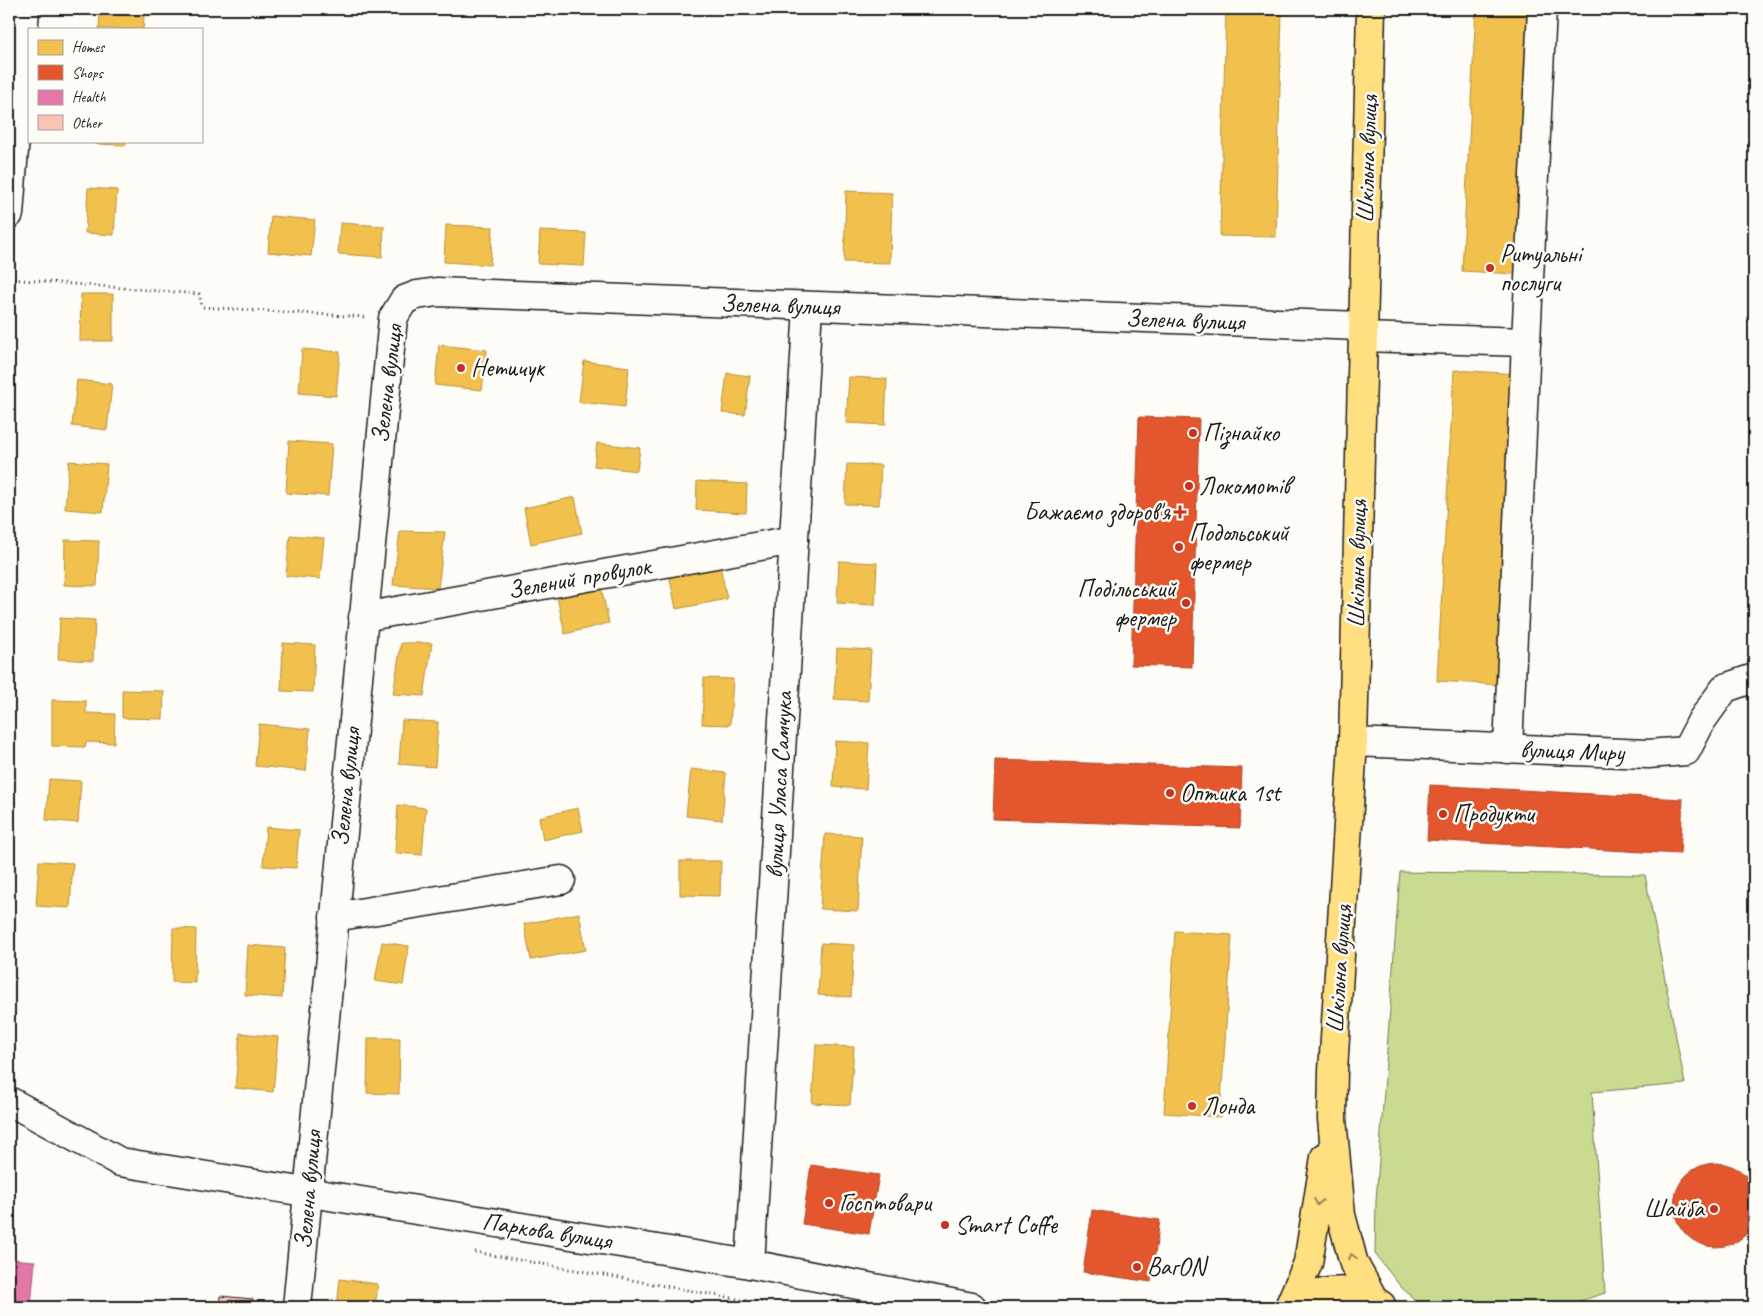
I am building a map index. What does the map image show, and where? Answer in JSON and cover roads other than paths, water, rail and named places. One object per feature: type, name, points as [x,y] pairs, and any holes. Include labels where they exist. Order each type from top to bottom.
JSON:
[{"type":"main road","name":"Шкільна вулиця","points":[[1371,9],[1353,742],[1333,1071],[1332,1119],[1341,1215],[1354,1264],[1380,1304]]},
{"type":"main road","name":"Шкільна вулиця","points":[[1289,1307],[1308,1263],[1332,1119]]},
{"type":"main road","points":[[1295,1307],[1312,1297],[1328,1292],[1344,1291],[1359,1294],[1380,1304]]},
{"type":"street","points":[[9,214],[25,9]]},
{"type":"street","points":[[1508,749],[1542,9]]},
{"type":"street","name":"Зелена вулиця","points":[[297,1307],[392,318],[404,300],[417,295],[437,292],[1362,331],[1526,342]]},
{"type":"street","name":"вулиця Уласа Самчука","points":[[750,1264],[808,307]]},
{"type":"street","name":"Зелений провулок","points":[[363,616],[794,540]]},
{"type":"street","name":"вулиця Миру","points":[[1353,742],[1648,754],[1686,751],[1702,720],[1725,688],[1754,678]]},
{"type":"street","points":[[334,917],[561,880]]},
{"type":"street","name":"Паркова вулиця","points":[[9,1102],[120,1162],[750,1264],[910,1302],[972,1307]]},
{"type":"place","name":"Ритуальнi послуги","points":[[1490,268]]},
{"type":"place","name":"Нетичук","points":[[461,368]]},
{"type":"place","name":"Пiзнайко","points":[[1193,433]]},
{"type":"place","name":"Локомотiв","points":[[1189,486]]},
{"type":"place","name":"Бажаємо здоров'я","points":[[1180,512]]},
{"type":"place","name":"Подольський фермер","points":[[1179,547]]},
{"type":"place","name":"Подільський фермер","points":[[1186,603]]},
{"type":"place","name":"Оптика 1st","points":[[1170,793]]},
{"type":"place","name":"Продукти","points":[[1443,814]]},
{"type":"place","name":"Лонда","points":[[1192,1106]]},
{"type":"place","name":"Госптовари","points":[[829,1203]]},
{"type":"place","name":"Шайба","points":[[1714,1209]]},
{"type":"place","name":"Smart Coffe","points":[[945,1225]]},
{"type":"place","name":"ВагON","points":[[1137,1267]]}]
